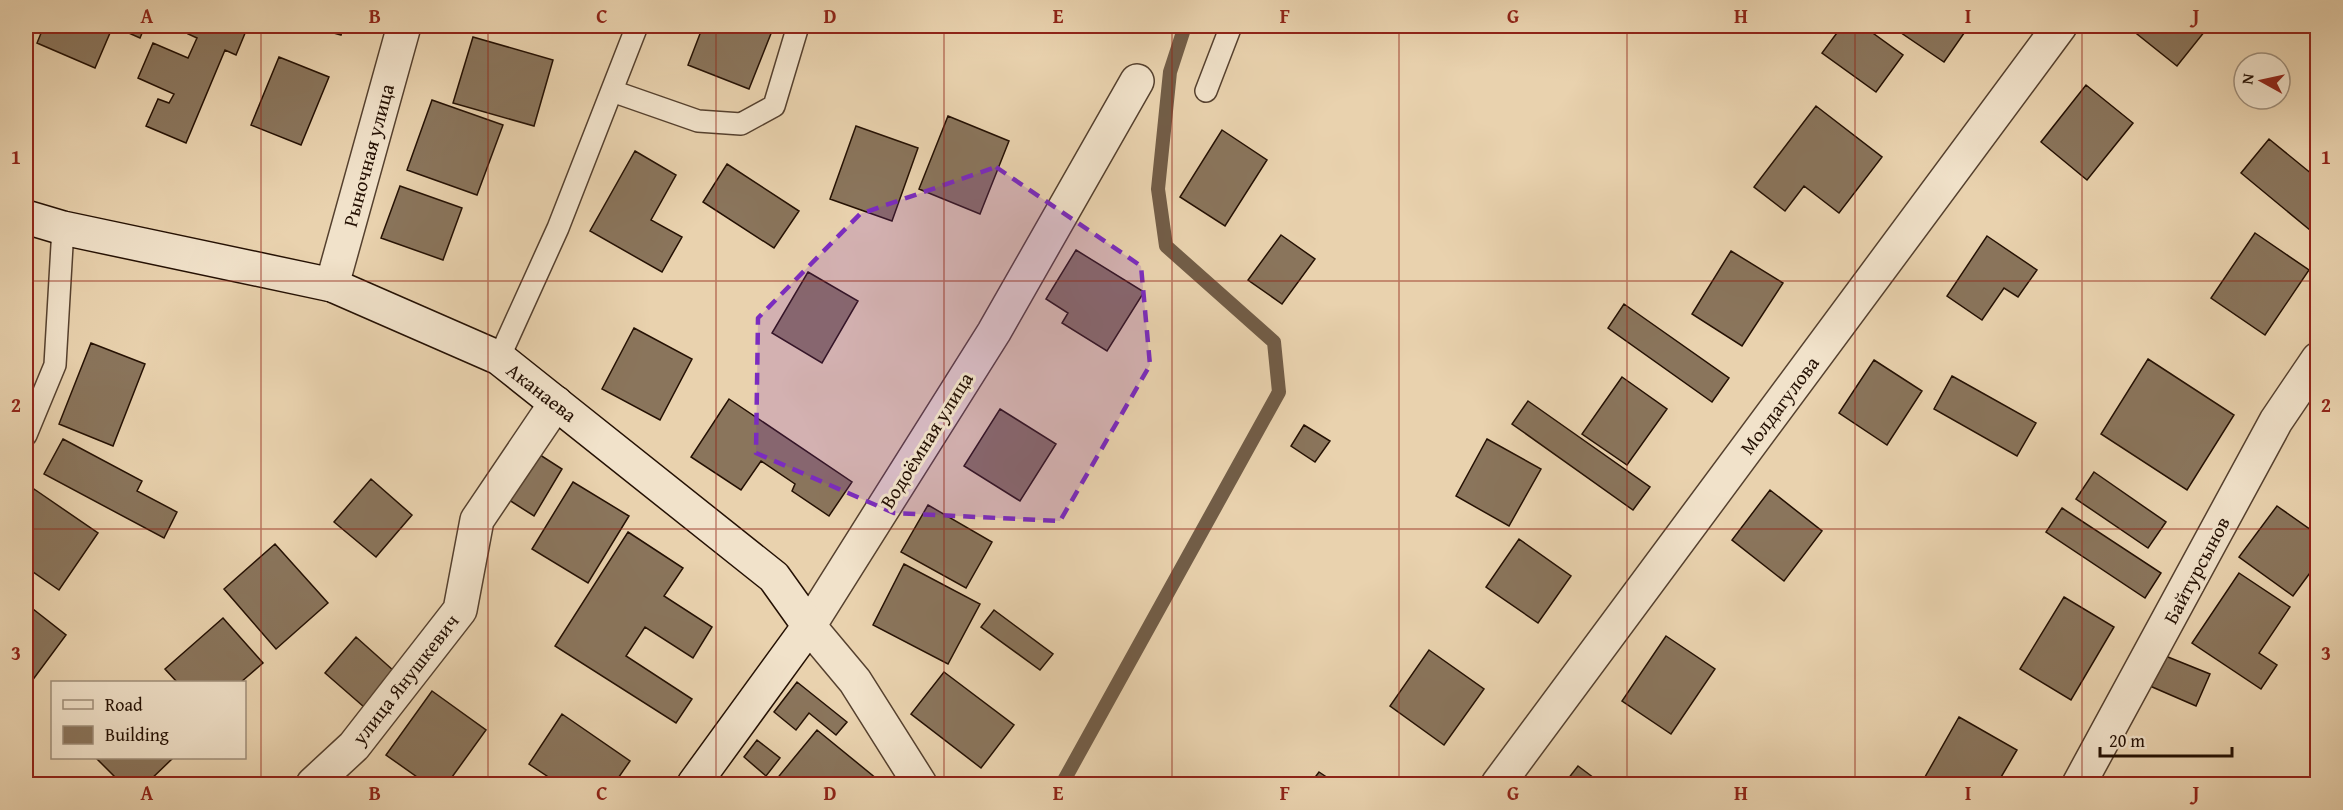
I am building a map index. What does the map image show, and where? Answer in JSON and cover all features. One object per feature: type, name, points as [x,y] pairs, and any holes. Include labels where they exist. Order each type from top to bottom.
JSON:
[{"type":"street","name":"Рыночная улица","points":[[332,285],[404,26]]},
{"type":"street","name":"Молдагулова","points":[[1498,784],[2060,26]]},
{"type":"street","name":"Водоёмная улица","points":[[694,784],[809,626],[993,332],[1137,81]]},
{"type":"street","name":"Аканаева","points":[[26,217],[63,228],[332,285],[499,358],[774,577],[809,626],[855,681],[920,784]]},
{"type":"street","name":"Байтурсынов","points":[[2079,784],[2276,421],[2318,359]]},
{"type":"street","name":"улица Янушкевич","points":[[313,784],[354,746],[460,610],[477,520],[556,403]]},
{"type":"lane","points":[[499,358],[558,228],[638,26]]},
{"type":"lane","points":[[612,91],[698,121],[741,124],[774,106],[798,26]]},
{"type":"lane","points":[[1206,91],[1231,26]]},
{"type":"lane","points":[[26,435],[55,364],[63,228]]},
{"type":"highlighted area","points":[[996,167],[1141,266],[1150,365],[1060,521],[894,513],[756,453],[758,318],[860,214]]},
{"type":"building","points":[[44,26],[113,26],[95,68],[37,43]]},
{"type":"building","points":[[113,26],[145,26],[140,38]]},
{"type":"building","points":[[192,26],[248,26],[236,55],[225,50],[186,143],[146,126],[158,99],[169,103],[174,94],[138,78],[153,43],[188,58],[197,38],[188,34]]},
{"type":"building","points":[[309,26],[344,26],[341,35]]},
{"type":"building","points":[[703,26],[774,26],[749,89],[688,65]]},
{"type":"building","points":[[1842,26],[1863,26],[1903,55],[1876,92],[1822,53]]},
{"type":"building","points":[[1891,26],[1969,26],[1944,62]]},
{"type":"building","points":[[2127,26],[2209,26],[2177,66]]},
{"type":"building","points":[[473,37],[553,60],[534,126],[453,103]]},
{"type":"building","points":[[279,57],[329,77],[301,145],[251,125]]},
{"type":"building","points":[[2086,85],[2133,123],[2087,180],[2041,142]]},
{"type":"building","points":[[432,100],[503,125],[477,195],[407,170]]},
{"type":"building","points":[[1816,106],[1882,157],[1839,213],[1804,186],[1785,211],[1754,187]]},
{"type":"building","points":[[948,116],[1009,141],[980,214],[919,189]]},
{"type":"building","points":[[856,126],[918,148],[892,221],[830,199]]},
{"type":"building","points":[[1222,130],[1267,160],[1225,226],[1180,197]]},
{"type":"building","points":[[2269,139],[2318,179],[2316,235],[2241,173]]},
{"type":"building","points":[[635,151],[676,175],[651,220],[682,237],[662,272],[590,231]]},
{"type":"building","points":[[727,164],[799,211],[774,248],[703,202]]},
{"type":"building","points":[[400,186],[462,208],[443,260],[381,238]]},
{"type":"building","points":[[2255,233],[2309,270],[2265,335],[2211,298]]},
{"type":"building","points":[[1281,235],[1315,259],[1282,304],[1248,280]]},
{"type":"building","points":[[1987,236],[2037,270],[2018,297],[2004,288],[1982,320],[1947,296]]},
{"type":"building","points":[[1076,250],[1144,292],[1107,351],[1062,323],[1068,313],[1046,299]]},
{"type":"building","points":[[1731,251],[1783,283],[1742,346],[1692,314]]},
{"type":"building","points":[[808,272],[858,301],[822,363],[772,333]]},
{"type":"building","points":[[1624,304],[1729,378],[1712,402],[1608,328]]},
{"type":"building","points":[[634,328],[692,359],[660,420],[602,389]]},
{"type":"building","points":[[91,343],[145,364],[113,446],[59,424]]},
{"type":"building","points":[[2148,359],[2234,415],[2187,490],[2101,434]]},
{"type":"building","points":[[1874,360],[1922,391],[1887,445],[1839,413]]},
{"type":"building","points":[[1952,376],[2036,423],[2017,456],[1934,409]]},
{"type":"building","points":[[1622,377],[1667,409],[1627,465],[1582,434]]},
{"type":"building","points":[[729,399],[852,482],[829,516],[792,491],[795,484],[761,461],[741,490],[691,457]]},
{"type":"building","points":[[1528,401],[1650,487],[1633,510],[1512,424]]},
{"type":"building","points":[[1000,409],[1056,444],[1020,501],[964,466]]},
{"type":"building","points":[[1304,425],[1330,441],[1315,462],[1291,446]]},
{"type":"building","points":[[63,439],[142,481],[137,491],[177,512],[164,538],[44,474]]},
{"type":"building","points":[[1487,439],[1541,469],[1509,526],[1456,496]]},
{"type":"building","points":[[537,453],[562,469],[534,516],[509,500]]},
{"type":"building","points":[[2094,472],[2166,522],[2148,548],[2076,499]]},
{"type":"building","points":[[371,479],[412,515],[376,557],[334,522]]},
{"type":"building","points":[[573,482],[629,516],[588,583],[532,549]]},
{"type":"building","points":[[34,489],[98,533],[59,590],[26,567],[26,502]]},
{"type":"building","points":[[1770,490],[1822,531],[1784,581],[1732,540]]},
{"type":"building","points":[[928,505],[992,542],[966,588],[901,552]]},
{"type":"building","points":[[2277,506],[2318,535],[2318,562],[2293,596],[2239,557]]},
{"type":"building","points":[[2062,508],[2161,573],[2145,598],[2046,532]]},
{"type":"building","points":[[628,532],[683,568],[664,596],[712,627],[693,658],[645,627],[626,656],[692,699],[676,723],[555,646]]},
{"type":"building","points":[[1519,539],[1571,576],[1538,623],[1486,587]]},
{"type":"building","points":[[275,544],[328,603],[276,649],[224,589]]},
{"type":"building","points":[[904,564],[980,604],[948,664],[873,625]]},
{"type":"building","points":[[2239,573],[2290,607],[2259,653],[2277,665],[2261,689],[2192,643]]},
{"type":"building","points":[[2064,597],[2114,627],[2071,700],[2020,669]]},
{"type":"building","points":[[33,609],[66,635],[26,689],[26,619]]},
{"type":"building","points":[[994,610],[1053,654],[1040,670],[981,627]]},
{"type":"building","points":[[223,618],[263,663],[242,681],[176,681],[165,669]]},
{"type":"building","points":[[1666,636],[1715,669],[1671,734],[1622,701]]},
{"type":"building","points":[[356,637],[394,671],[364,707],[325,673]]},
{"type":"building","points":[[1429,650],[1484,689],[1444,745],[1390,706]]},
{"type":"building","points":[[2163,655],[2210,674],[2196,706],[2150,686]]},
{"type":"building","points":[[944,672],[1014,725],[981,768],[911,714]]},
{"type":"building","points":[[797,682],[847,722],[836,735],[809,713],[796,730],[774,712]]},
{"type":"building","points":[[432,691],[486,730],[447,784],[427,784],[386,755]]},
{"type":"building","points":[[562,714],[630,761],[614,784],[559,784],[529,764]]},
{"type":"building","points":[[1959,717],[2017,750],[1997,784],[1921,784]]},
{"type":"building","points":[[817,730],[877,779],[872,784],[780,784],[775,781]]},
{"type":"building","points":[[757,740],[780,758],[766,776],[744,757]]},
{"type":"building","points":[[97,759],[172,759],[146,784],[122,784]]},
{"type":"building","points":[[1578,766],[1602,784],[1564,784]]},
{"type":"building","points":[[1319,772],[1337,784],[1310,784]]},
{"type":"waterway","points":[[1062,784],[1279,392],[1274,342],[1166,246],[1158,189],[1170,72],[1185,26]]}]
